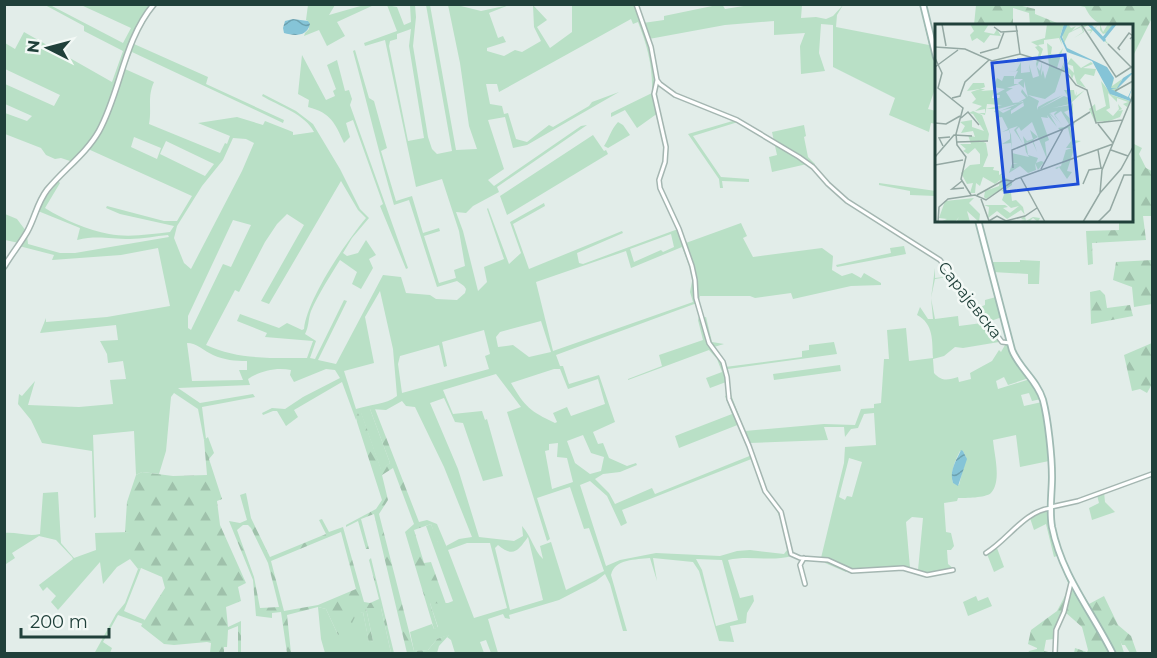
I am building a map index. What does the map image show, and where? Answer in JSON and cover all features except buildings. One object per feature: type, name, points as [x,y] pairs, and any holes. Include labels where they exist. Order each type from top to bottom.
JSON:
[{"type":"main road","points":[[923,4],[935,53]]},
{"type":"main road","name":"Сарајевска","points":[[979,222],[1010,343]]},
{"type":"main road","points":[[1010,343],[1017,360],[1039,391],[1044,404],[1052,469],[1051,507],[1054,534],[1071,583],[1113,654]]},
{"type":"street","points":[[4,267],[27,232],[42,197],[98,134],[130,47],[154,4]]},
{"type":"street","points":[[636,4],[651,48],[657,80],[654,94],[666,147],[665,162],[659,180],[660,188],[690,260],[695,277],[697,304],[711,347],[724,368],[729,399],[765,490],[781,512],[790,551],[797,558],[823,559],[857,571],[873,568],[903,568],[927,575],[953,570]]},
{"type":"street","name":"Сарајевска","points":[[657,80],[675,95],[727,115],[799,157],[813,167],[847,201],[945,265],[1000,340],[1010,343]]},
{"type":"street","points":[[986,553],[1001,543],[1034,513],[1152,474]]},
{"type":"street","points":[[804,558],[800,564],[805,584]]},
{"type":"street","points":[[1055,654],[1056,630],[1064,612],[1071,583]]},
{"type":"green space","points":[[722,4],[725,9],[756,4],[802,5],[801,18],[826,19],[833,16],[843,5],[837,15],[836,27],[929,45],[924,23],[926,23],[935,59],[935,89],[928,109],[935,111],[935,124],[931,123],[929,132],[889,115],[895,98],[833,67],[833,25],[821,24],[819,53],[825,71],[801,74],[800,46],[805,33],[774,35],[774,21],[725,25],[649,39],[643,23],[664,20],[664,16]]},
{"type":"green space","points":[[45,5],[50,5],[123,43],[131,28],[81,5],[153,5],[128,50],[98,132],[73,162],[61,158],[55,159],[46,155],[41,148],[5,134],[5,113],[27,121],[32,116],[5,104],[5,84],[54,106],[60,95],[5,69],[5,43],[15,49],[24,32],[112,82],[123,51],[84,31],[84,26]]},
{"type":"green space","points":[[308,5],[335,5],[329,15],[364,5],[374,5],[337,22],[345,36],[327,46],[319,30],[304,36],[309,29],[306,20]]},
{"type":"green space","points":[[387,5],[397,7],[404,25],[411,22],[410,5],[415,5],[413,46],[428,137],[432,149],[437,154],[452,151],[426,5],[430,5],[456,150],[477,149],[469,126],[460,63],[448,5],[481,11],[509,5],[489,13],[498,38],[503,36],[506,42],[487,48],[487,51],[504,56],[515,50],[522,52],[541,41],[534,27],[533,5],[547,20],[537,27],[550,48],[572,32],[572,5],[635,5],[648,39],[654,66],[658,113],[637,128],[625,110],[611,117],[611,113],[652,93],[652,74],[647,47],[638,22],[633,24],[631,19],[499,92],[497,84],[486,84],[490,104],[502,106],[504,114],[508,113],[516,139],[527,142],[549,125],[553,127],[592,102],[619,92],[527,145],[513,148],[505,117],[488,120],[504,169],[488,180],[494,186],[581,126],[587,125],[497,187],[499,192],[473,206],[466,213],[456,212],[478,291],[487,282],[484,267],[504,259],[487,209],[509,264],[521,253],[510,222],[544,203],[545,206],[513,224],[529,269],[622,231],[623,233],[577,253],[579,263],[583,264],[678,229],[683,244],[741,223],[747,236],[743,238],[753,257],[822,248],[833,256],[832,270],[842,276],[852,273],[861,278],[864,273],[881,283],[881,285],[851,286],[793,299],[791,293],[755,298],[750,296],[700,296],[698,306],[697,303],[556,355],[560,366],[563,366],[569,384],[599,375],[615,422],[593,432],[598,444],[603,443],[609,458],[627,466],[636,463],[637,465],[620,472],[603,474],[595,479],[609,493],[615,504],[652,488],[655,494],[752,455],[754,458],[622,510],[627,523],[621,526],[607,496],[590,481],[580,485],[606,566],[620,560],[656,553],[720,556],[750,550],[784,554],[787,550],[784,531],[772,502],[778,507],[792,556],[728,560],[740,598],[753,595],[754,601],[747,613],[746,623],[730,626],[734,642],[719,641],[699,571],[693,562],[653,558],[657,581],[650,558],[621,563],[613,569],[611,575],[627,631],[623,631],[605,574],[559,600],[509,615],[510,619],[505,618],[503,614],[488,619],[498,653],[491,653],[486,640],[480,642],[484,653],[455,653],[451,640],[447,637],[449,635],[437,639],[428,650],[414,651],[410,632],[432,624],[434,629],[438,627],[430,603],[453,601],[426,526],[431,524],[438,542],[447,549],[446,546],[459,539],[472,537],[444,467],[415,407],[406,406],[402,401],[386,410],[370,409],[390,463],[381,470],[361,413],[358,413],[356,420],[342,382],[294,410],[298,417],[286,426],[277,411],[263,415],[262,413],[272,408],[285,409],[340,378],[335,370],[326,369],[294,382],[290,375],[291,370],[274,369],[248,379],[250,385],[178,388],[200,403],[253,394],[255,397],[202,407],[206,439],[204,440],[198,409],[174,393],[171,397],[166,451],[159,474],[142,472],[136,475],[134,431],[93,435],[96,517],[94,518],[92,451],[42,443],[31,420],[18,404],[19,394],[22,396],[35,381],[28,405],[79,407],[113,404],[110,380],[126,379],[123,361],[108,363],[107,354],[100,341],[118,340],[116,325],[40,333],[46,318],[46,322],[107,317],[170,306],[158,248],[121,255],[52,260],[54,255],[19,246],[27,236],[28,244],[60,253],[75,253],[169,237],[168,235],[135,239],[97,237],[77,240],[80,228],[38,211],[58,181],[60,183],[45,208],[76,224],[101,232],[124,236],[148,235],[170,232],[174,226],[120,214],[106,208],[107,206],[164,221],[177,221],[192,196],[88,149],[103,127],[134,44],[208,77],[206,84],[284,120],[283,123],[132,52],[125,69],[154,82],[149,124],[220,153],[230,136],[198,123],[237,117],[263,125],[265,121],[293,132],[293,135],[314,132],[298,115],[262,96],[263,94],[296,111],[313,124],[340,169],[360,209],[369,218],[343,253],[347,256],[358,253],[366,240],[376,255],[369,259],[373,268],[361,289],[352,284],[357,272],[340,260],[310,314],[305,334],[316,341],[310,358],[315,359],[344,300],[347,301],[318,360],[336,364],[383,275],[401,277],[406,293],[430,295],[436,299],[457,300],[465,293],[464,286],[457,281],[437,287],[409,200],[394,205],[383,167],[353,51],[355,50],[369,98],[374,101],[387,148],[381,151],[396,201],[412,196],[423,233],[439,228],[440,231],[424,236],[439,283],[456,278],[454,270],[465,266],[459,231],[442,179],[416,187],[385,40],[365,46],[364,43],[397,31]],"holes":[[[411,29],[409,46],[424,138],[408,141],[389,46],[390,41],[397,39],[397,34]],[[134,137],[161,148],[157,159],[131,147]],[[233,138],[246,139],[254,143],[191,269],[184,263],[174,238],[177,226],[202,186],[223,160]],[[166,141],[214,164],[205,176],[160,154]],[[341,181],[358,210],[366,218],[348,241],[320,287],[312,302],[304,329],[287,323],[279,328],[240,314],[237,321],[267,333],[265,337],[313,341],[307,358],[243,356],[206,345],[235,290],[239,292],[277,224],[287,214],[304,225],[261,301],[269,304]],[[233,220],[251,225],[231,267],[223,264],[191,330],[188,328],[188,316]],[[671,234],[674,247],[663,252],[661,250],[634,262],[630,249]],[[682,247],[693,276],[690,292],[693,302],[553,351],[536,282],[626,251],[631,268]],[[380,291],[393,349],[397,396],[383,403],[356,409],[344,371],[374,363],[365,317]],[[541,321],[551,352],[529,357],[513,345],[498,347],[496,337],[500,332]],[[484,330],[490,354],[485,356],[489,369],[402,393],[398,364],[400,356],[439,345],[444,367],[447,366],[442,342]],[[187,343],[194,344],[221,358],[247,361],[247,370],[239,370],[243,380],[192,381]],[[560,369],[568,389],[598,379],[605,404],[571,416],[567,407],[553,413],[557,422],[555,423],[524,403],[511,383]],[[496,374],[521,407],[507,412],[547,541],[550,539],[537,498],[570,487],[584,529],[589,528],[604,571],[566,590],[551,542],[540,546],[543,559],[522,526],[523,536],[514,541],[479,537],[458,469],[430,403],[444,398],[455,422],[463,423],[483,481],[503,476],[487,419],[485,420],[482,411],[453,414],[443,390]],[[583,435],[591,453],[604,457],[601,471],[590,474],[575,463],[567,441]],[[558,443],[557,457],[567,458],[573,482],[552,489],[545,451],[549,450],[549,444]],[[528,537],[543,600],[510,610],[495,548],[498,545],[508,551],[516,551]],[[467,543],[490,543],[507,608],[474,618],[448,550]],[[696,559],[722,560],[738,620],[716,626],[702,570]]]},
{"type":"green space","points":[[976,5],[1018,5],[1035,9],[1035,14],[1060,24],[1030,24],[1029,13],[1013,8],[1013,24],[974,24]]},
{"type":"green space","points":[[1076,5],[1147,5],[1152,7],[1152,18],[1133,56],[1133,24],[1098,23],[1085,7]]},
{"type":"green space","points":[[302,55],[326,100],[335,96],[333,91],[336,89],[327,65],[337,60],[345,91],[349,90],[352,99],[350,105],[408,268],[406,269],[380,206],[383,204],[353,120],[346,123],[350,137],[344,143],[331,120],[322,112],[308,107],[309,100],[298,94]]},
{"type":"green space","points":[[736,120],[738,122],[693,136],[721,177],[749,179],[749,182],[722,181],[723,188],[720,188],[719,179],[688,134]]},
{"type":"green space","points":[[618,122],[630,135],[608,148],[604,146]]},
{"type":"green space","points":[[804,125],[808,157],[815,164],[813,168],[807,164],[772,172],[769,157],[777,155],[772,132]]},
{"type":"green space","points":[[593,135],[608,154],[507,215],[500,196]]},
{"type":"green space","points":[[1133,145],[1142,148],[1139,154],[1146,168],[1152,171],[1152,216],[1143,216],[1146,240],[1092,243],[1093,264],[1088,265],[1086,231],[1119,230],[1119,222],[1133,222]]},
{"type":"green space","points":[[879,183],[935,191],[935,196],[910,195],[910,191],[879,185]]},
{"type":"green space","points":[[5,214],[17,219],[26,231],[19,243],[5,240]]},
{"type":"green space","points":[[904,246],[906,254],[837,267],[836,265],[891,253],[890,248]]},
{"type":"green space","points":[[1020,260],[1040,261],[1039,284],[1028,284],[1028,274],[993,272],[991,262],[1020,262]]},
{"type":"green space","points":[[1152,260],[1152,304],[1134,307],[1132,287],[1113,280],[1116,262]]},
{"type":"green space","points":[[935,268],[935,278],[953,276],[935,279],[931,298]]},
{"type":"green space","points":[[1100,290],[1105,295],[1107,308],[1130,305],[1133,316],[1091,324],[1090,292]]},
{"type":"green space","points":[[996,297],[1002,317],[988,322],[978,308],[985,305],[985,300]]},
{"type":"green space","points":[[931,298],[935,319],[958,316],[959,326],[982,323],[981,314],[999,342],[963,348],[955,347],[944,356],[933,359],[934,373],[942,379],[958,377],[959,382],[971,379],[970,373],[992,361],[999,350],[1001,352],[1005,345],[1009,345],[1029,378],[1008,385],[1004,377],[996,381],[998,389],[1030,379],[1041,399],[1032,401],[1029,393],[1021,395],[1024,406],[1042,402],[1049,461],[1020,467],[1016,435],[993,440],[997,475],[991,493],[980,497],[958,498],[957,501],[944,503],[946,532],[951,533],[954,546],[951,550],[947,550],[948,564],[954,569],[959,568],[931,574],[918,570],[923,518],[912,517],[906,522],[910,568],[875,567],[846,569],[846,572],[825,563],[821,558],[844,463],[845,447],[876,445],[874,413],[864,414],[858,428],[851,429],[845,437],[844,427],[824,427],[828,440],[749,443],[740,424],[679,448],[675,436],[732,414],[725,396],[728,395],[726,382],[710,388],[706,378],[722,372],[717,359],[709,350],[628,380],[662,366],[659,355],[703,340],[698,320],[700,313],[701,318],[706,317],[712,342],[724,344],[714,347],[725,367],[802,357],[802,351],[809,350],[809,345],[834,342],[837,354],[728,369],[730,392],[745,431],[824,424],[855,425],[861,409],[874,408],[874,404],[881,403],[884,359],[889,359],[887,330],[906,328],[909,361],[933,358],[929,328],[927,323],[917,315],[920,307],[928,319],[933,319]],"holes":[[[960,451],[963,451],[966,457],[959,485],[953,483],[952,475]],[[849,458],[862,462],[852,497],[847,496],[845,500],[839,497]]]},
{"type":"green space","points":[[1152,343],[1152,384],[1147,393],[1140,389],[1132,391],[1124,355]]},
{"type":"green space","points":[[840,365],[841,371],[774,380],[773,374]]},
{"type":"green space","points":[[370,409],[375,409],[419,522],[427,520],[437,524],[448,550],[438,543],[431,524],[414,530],[424,563],[431,562],[446,604],[430,603],[438,628],[434,629],[405,532],[414,524],[393,468],[382,475],[388,500],[379,514],[414,651],[428,650],[437,639],[450,634],[439,646],[437,653],[407,653],[374,514],[361,519],[369,549],[366,549],[358,521],[346,527],[376,509],[382,500],[357,422],[358,413],[361,412],[381,469],[390,463]]},
{"type":"green space","points":[[208,437],[214,453],[209,459],[222,499],[217,501],[220,525],[246,583],[238,587],[241,601],[226,607],[228,627],[241,621],[241,653],[238,653],[238,626],[228,630],[227,647],[224,647],[224,652],[210,653],[211,643],[164,644],[141,626],[165,588],[162,577],[141,568],[138,569],[130,559],[130,532],[125,532],[127,502],[136,475],[142,472],[173,476],[207,475],[204,440]]},
{"type":"green space","points":[[58,492],[61,543],[74,558],[96,550],[95,533],[130,532],[130,559],[117,567],[103,584],[100,562],[58,610],[51,602],[56,596],[47,587],[43,591],[39,585],[73,559],[72,557],[56,540],[39,536],[12,553],[15,558],[6,564],[5,533],[40,534],[43,493]]},
{"type":"green space","points":[[1104,492],[1105,502],[1115,512],[1092,520],[1089,508],[1099,503],[1097,495]]},
{"type":"green space","points":[[246,493],[251,518],[270,557],[326,534],[319,520],[322,519],[329,532],[343,527],[364,602],[370,603],[379,599],[369,560],[371,558],[394,653],[391,653],[381,608],[366,608],[373,641],[369,643],[363,612],[356,615],[352,623],[344,618],[346,629],[338,635],[326,609],[318,607],[287,615],[291,653],[287,653],[281,612],[272,613],[272,618],[256,616],[253,580],[229,521],[240,523],[247,520],[240,495]],"holes":[[[243,525],[251,528],[268,563],[279,607],[260,608],[254,577],[237,530]],[[341,532],[356,589],[318,605],[284,611],[271,561]]]},
{"type":"green space","points":[[1049,510],[1060,559],[1070,582],[1068,590],[1068,583],[1057,556],[1054,557],[1046,524],[1034,530],[1030,518],[1038,512]]},
{"type":"green space","points":[[997,548],[1004,567],[994,572],[987,554]]},
{"type":"green space","points":[[141,568],[124,611],[145,620],[143,624],[118,615],[103,642],[112,648],[110,653],[94,654],[116,614],[125,603],[138,569]]},
{"type":"green space","points":[[1073,588],[1111,653],[1074,653],[1075,648],[1087,652],[1088,650],[1082,627],[1065,612]]},
{"type":"green space","points":[[1068,590],[1054,639],[1046,640],[1044,651],[1053,653],[1028,653],[1037,649],[1028,644],[1031,630],[1057,611]]},
{"type":"green space","points":[[976,596],[978,601],[988,597],[992,606],[968,616],[963,602]]},
{"type":"green space","points":[[1104,596],[1118,625],[1131,636],[1137,653],[1130,653],[1125,645],[1122,645],[1118,636],[1120,631],[1114,624],[1110,627],[1104,622],[1101,627],[1083,599],[1085,597],[1089,604]]},
{"type":"green space","points":[[318,607],[326,609],[338,635],[343,617],[363,612],[369,642],[373,641],[366,608],[381,608],[391,653],[325,653],[321,639]]},
{"type":"green space","points":[[1103,621],[1114,624],[1121,631],[1119,636],[1124,653],[1115,653],[1101,627]]},
{"type":"water","points":[[293,19],[308,21],[310,24],[303,33],[292,35],[284,33],[285,21]]},
{"type":"water","points":[[961,450],[967,459],[958,486],[953,483],[952,474]]}]
